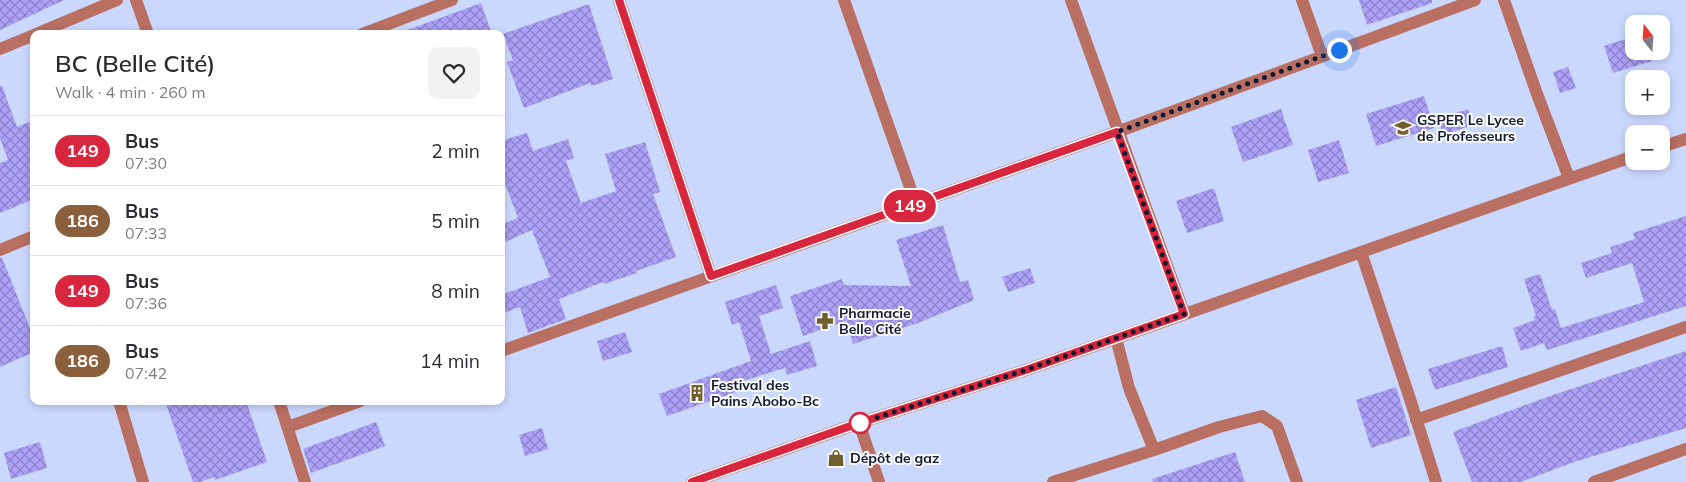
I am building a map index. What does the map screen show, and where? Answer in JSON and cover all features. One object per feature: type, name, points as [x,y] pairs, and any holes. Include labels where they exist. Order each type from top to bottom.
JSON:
[{"type":"street","points":[[45,30],[117,0]]},
{"type":"street","points":[[136,0],[147,30]]},
{"type":"street","points":[[383,30],[452,0]]},
{"type":"street","points":[[619,0],[711,276]]},
{"type":"street","points":[[844,0],[916,204]]},
{"type":"street","points":[[1070,0],[1184,314]]},
{"type":"street","points":[[1302,0],[1322,56]]},
{"type":"street","points":[[505,350],[1117,132],[1475,0]]},
{"type":"street","points":[[1504,0],[1536,94],[1569,178]]},
{"type":"street","points":[[0,49],[30,36]]},
{"type":"street","points":[[1670,144],[1686,139]]},
{"type":"street","points":[[692,482],[859,423],[1026,370],[1625,159]]},
{"type":"street","points":[[0,250],[30,238]]},
{"type":"street","points":[[1361,252],[1436,482]]},
{"type":"street","points":[[1416,420],[1686,327]]},
{"type":"street","points":[[1116,338],[1129,388],[1154,450]]},
{"type":"street","points":[[120,405],[143,482]]},
{"type":"street","points":[[280,405],[305,482]]},
{"type":"street","points":[[288,427],[349,405]]},
{"type":"street","points":[[1053,482],[1219,427],[1262,416],[1277,426],[1297,482]]},
{"type":"street","points":[[859,423],[879,482]]},
{"type":"street","points":[[1594,482],[1686,449]]},
{"type":"building","points":[[0,0],[64,0],[0,30]]},
{"type":"building","points":[[1359,0],[1432,0],[1432,3],[1367,25]]},
{"type":"building","points":[[481,3],[491,30],[407,30]]},
{"type":"building","points":[[589,4],[613,79],[591,86],[590,83],[524,108],[507,62],[513,60],[505,39],[505,33]]},
{"type":"building","points":[[1625,39],[1625,60],[1652,61],[1613,73],[1604,46]]},
{"type":"building","points":[[1568,67],[1576,88],[1560,93],[1553,72]]},
{"type":"building","points":[[0,86],[2,86],[17,127],[30,122],[30,201],[0,213],[0,163],[8,160],[0,138]]},
{"type":"building","points":[[1424,96],[1434,128],[1376,146],[1366,114]]},
{"type":"building","points":[[1281,109],[1293,145],[1243,162],[1231,127]]},
{"type":"building","points":[[1468,109],[1473,125],[1443,135],[1438,119]]},
{"type":"building","points":[[527,133],[533,151],[568,139],[574,158],[566,161],[581,203],[616,191],[605,154],[645,142],[660,192],[653,194],[676,257],[636,271],[637,273],[604,284],[603,282],[559,299],[566,319],[528,333],[520,307],[505,313],[505,294],[550,277],[532,230],[505,242],[505,223],[518,218],[505,184],[505,140]]},
{"type":"building","points":[[1339,140],[1349,173],[1318,182],[1308,150]]},
{"type":"building","points":[[1214,188],[1224,221],[1187,233],[1176,201]]},
{"type":"building","points":[[1686,216],[1686,306],[1547,350],[1544,343],[1521,351],[1513,328],[1535,320],[1533,317],[1536,316],[1524,279],[1540,274],[1552,310],[1555,309],[1561,328],[1644,302],[1632,263],[1586,278],[1581,263],[1612,253],[1610,247],[1635,239],[1633,233]]},
{"type":"building","points":[[943,225],[960,282],[968,280],[974,300],[918,323],[853,344],[846,321],[803,336],[790,296],[842,279],[844,285],[911,286],[896,240]]},
{"type":"building","points":[[0,258],[2,258],[30,328],[30,354],[0,367]]},
{"type":"building","points":[[1030,268],[1035,283],[1008,292],[1002,277]]},
{"type":"building","points":[[776,285],[783,308],[759,316],[771,354],[810,341],[817,366],[787,375],[785,368],[733,384],[736,392],[667,416],[659,394],[751,361],[739,322],[732,325],[725,302]]},
{"type":"building","points":[[625,332],[632,352],[603,361],[597,341]]},
{"type":"building","points":[[1502,346],[1508,367],[1435,390],[1428,369]]},
{"type":"building","points":[[1686,351],[1686,428],[1574,462],[1521,482],[1472,482],[1453,432],[1547,397]]},
{"type":"building","points":[[1396,387],[1411,435],[1371,448],[1356,400]]},
{"type":"building","points":[[166,405],[247,405],[267,462],[215,480],[214,477],[200,482],[193,482]]},
{"type":"building","points":[[376,422],[385,446],[311,473],[303,449]]},
{"type":"building","points":[[542,428],[548,449],[525,456],[519,435]]},
{"type":"building","points":[[40,442],[47,468],[11,479],[4,453]]},
{"type":"building","points":[[1235,452],[1245,482],[1153,482],[1152,479]]},
{"type":"bus line","name":"149","points":[[619,0],[711,276],[1117,132],[1184,314],[1026,370],[859,423],[692,482]]},
{"type":"place","name":"GSPER Le Lycee de Professeurs","points":[[1403,128]]},
{"type":"place","name":"Pharmacie Belle Cité","points":[[825,321]]},
{"type":"place","name":"Festival des Pains Abobo-Bc","points":[[697,393]]},
{"type":"place","name":"Dépôt de gaz","points":[[836,458]]},
{"type":"route","points":[[860,423],[1026,370],[1184,314],[1117,132],[1339,50]]}]
